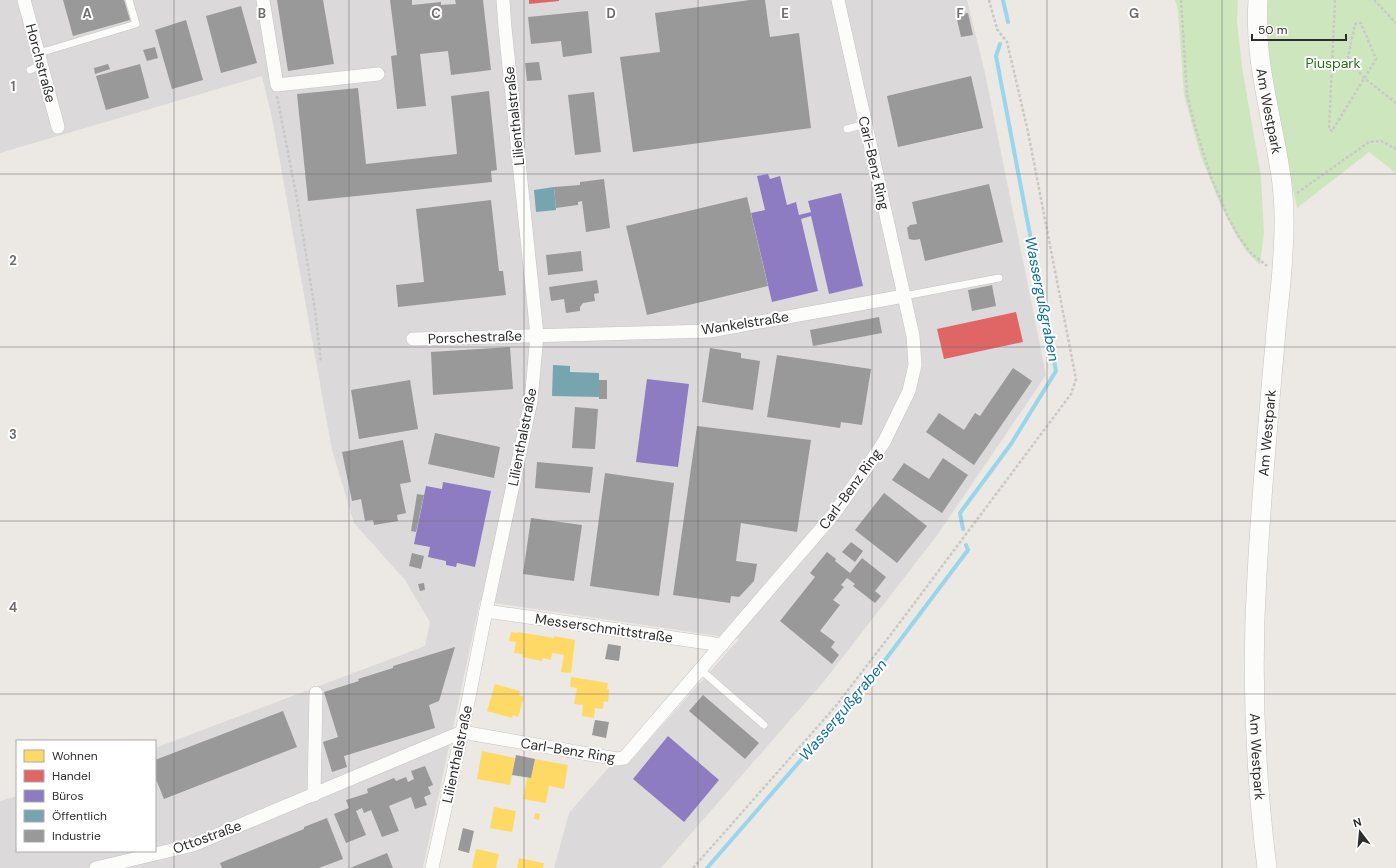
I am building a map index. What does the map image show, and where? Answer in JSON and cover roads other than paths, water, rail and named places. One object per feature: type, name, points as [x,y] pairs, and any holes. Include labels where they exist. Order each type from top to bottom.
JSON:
[{"type":"main road","name":"Am Westpark","points":[[1258,0],[1258,48],[1280,168],[1284,251],[1268,420],[1255,618],[1256,735],[1266,868]]},
{"type":"street","name":"Horchstraße","points":[[24,0],[37,52],[35,68],[58,127]]},
{"type":"street","points":[[263,0],[277,85],[378,74]]},
{"type":"street","name":"Lilienthalstraße","points":[[432,868],[462,732],[531,400],[537,335],[503,0]]},
{"type":"street","name":"Carl-Benz Ring","points":[[462,732],[620,759],[624,758],[833,515],[866,469],[887,436],[909,391],[914,373],[915,350],[838,0]]},
{"type":"street","name":"Wankelstraße","points":[[537,335],[710,331],[904,296]]},
{"type":"street","name":"Porschestraße","points":[[413,339],[537,335]]},
{"type":"street","name":"Messerschmittstraße","points":[[486,611],[722,645]]},
{"type":"street","points":[[314,795],[316,693]]},
{"type":"street","name":"Ottostraße","points":[[96,868],[193,845],[462,732]]},
{"type":"lane","points":[[37,52],[46,51],[136,24],[129,0]]},
{"type":"lane","points":[[847,129],[866,124]]},
{"type":"lane","points":[[904,296],[999,278]]},
{"type":"lane","points":[[701,670],[764,724]]},
{"type":"waterway","name":"Wassergußgraben","points":[[1003,0],[1008,22]]},
{"type":"waterway","name":"Wassergußgraben","points":[[963,529],[960,513],[1011,444],[1056,371],[996,56],[1000,44]]},
{"type":"waterway","name":"Wassergußgraben","points":[[707,868],[867,684],[968,550],[966,545]]},
{"type":"park label","name":"Piuspark","points":[[1333,63]]}]
